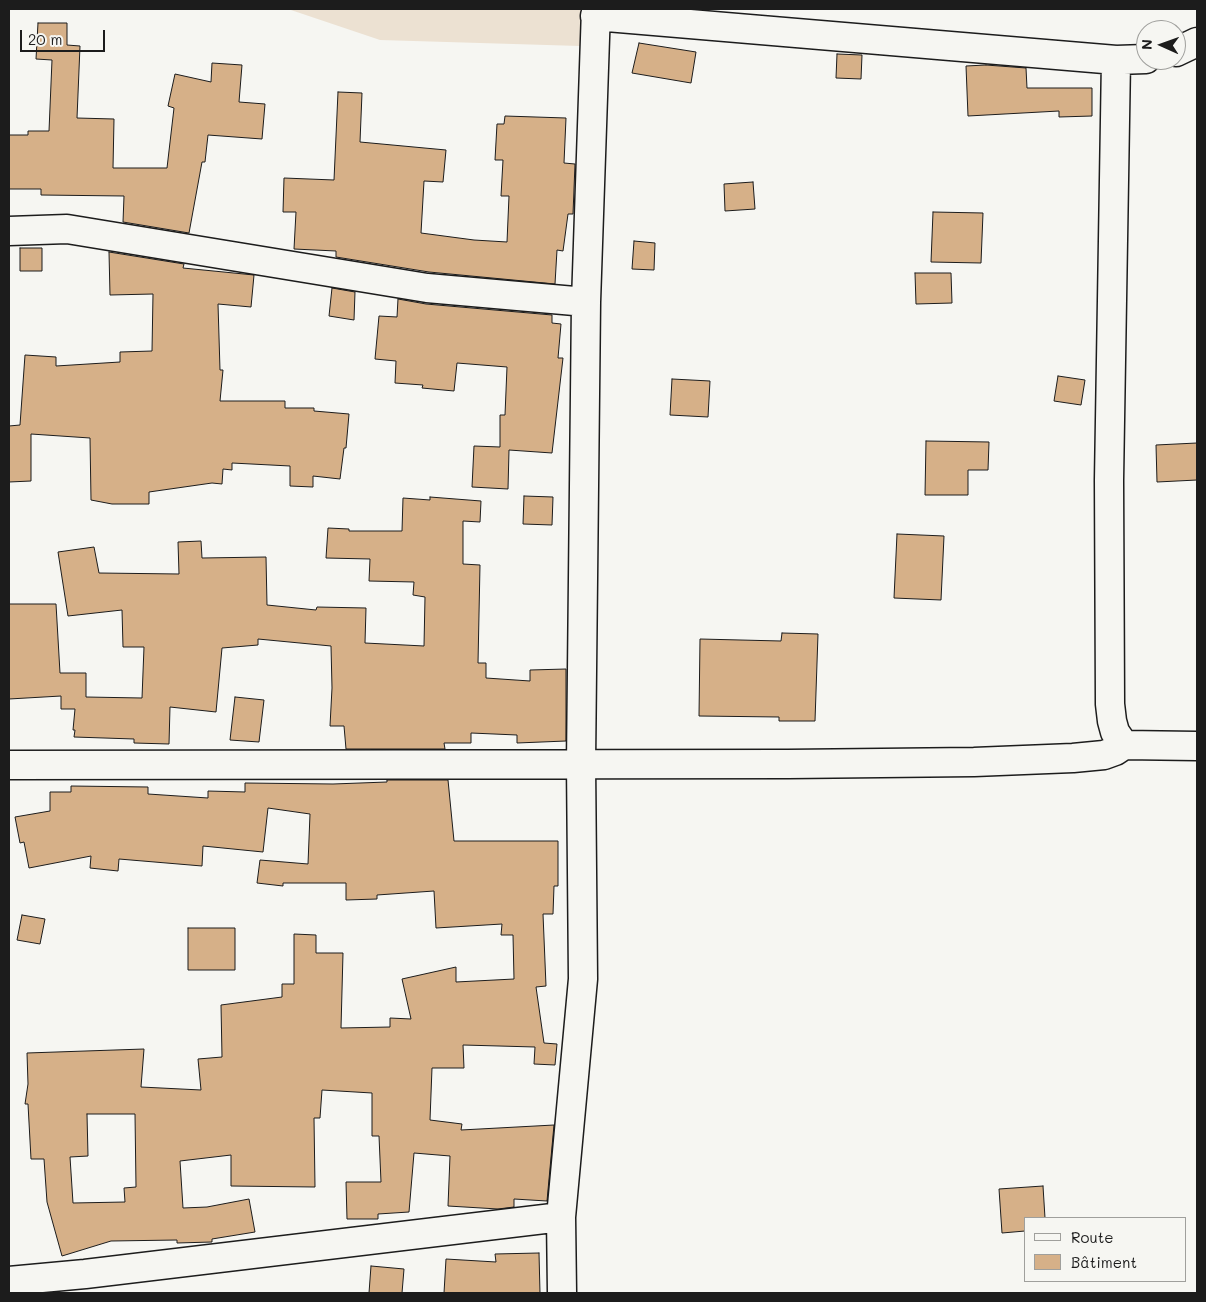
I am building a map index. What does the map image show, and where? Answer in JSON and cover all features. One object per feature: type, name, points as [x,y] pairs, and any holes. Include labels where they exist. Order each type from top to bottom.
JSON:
[{"type":"street","points":[[562,1293],[561,1217],[584,978],[581,763],[586,302],[596,12],[1116,60],[1136,59]]},
{"type":"street","points":[[1116,60],[1110,391],[1110,704],[1115,732],[1124,745]]},
{"type":"street","points":[[9,230],[67,229],[427,288],[586,302]]},
{"type":"street","points":[[9,765],[974,762],[1080,757],[1115,751],[1124,745],[1197,746]]},
{"type":"street","points":[[9,1281],[85,1274],[561,1217]]},
{"type":"shaded area","points":[[288,9],[581,9],[580,46],[380,40]]},
{"type":"building","points":[[38,23],[67,23],[67,45],[80,46],[77,118],[114,119],[113,168],[167,168],[174,108],[168,106],[175,74],[211,82],[212,63],[242,65],[239,102],[265,104],[262,139],[208,135],[205,162],[202,162],[189,233],[123,222],[124,196],[41,195],[41,189],[9,189],[9,135],[28,135],[28,131],[49,131],[52,60],[36,59]]},
{"type":"building","points":[[639,43],[696,52],[691,83],[632,73]]},
{"type":"building","points":[[837,54],[862,55],[861,79],[836,78]]},
{"type":"building","points":[[986,65],[1026,68],[1027,88],[1092,88],[1092,116],[1059,117],[1059,111],[968,116],[966,66]]},
{"type":"building","points":[[338,92],[362,93],[360,142],[446,150],[443,182],[424,181],[421,233],[474,240],[507,242],[509,196],[501,196],[503,160],[495,160],[497,124],[504,124],[505,116],[566,118],[564,163],[575,164],[573,214],[568,214],[563,251],[557,250],[555,284],[429,272],[336,257],[336,251],[294,249],[296,212],[283,212],[284,178],[334,180]]},
{"type":"building","points":[[753,182],[755,209],[725,211],[724,184]]},
{"type":"building","points":[[933,212],[983,213],[981,263],[931,262]]},
{"type":"building","points":[[634,241],[655,243],[654,270],[632,269]]},
{"type":"building","points":[[20,248],[42,248],[42,271],[20,271]]},
{"type":"building","points":[[109,252],[184,264],[183,268],[254,275],[251,307],[218,304],[220,370],[223,370],[220,401],[285,401],[285,408],[314,408],[314,411],[349,414],[346,448],[344,448],[340,479],[313,476],[313,487],[290,486],[290,466],[232,463],[232,470],[223,469],[222,484],[212,483],[149,492],[149,504],[112,504],[91,500],[90,438],[31,434],[31,481],[9,482],[9,426],[20,425],[25,355],[56,357],[56,366],[120,362],[120,352],[152,351],[153,294],[110,295]]},
{"type":"building","points":[[915,273],[951,273],[952,303],[916,304]]},
{"type":"building","points":[[332,288],[355,292],[354,320],[329,316]]},
{"type":"building","points":[[398,299],[426,304],[552,315],[552,323],[561,324],[558,358],[563,358],[552,453],[509,450],[508,489],[472,487],[474,446],[500,447],[500,415],[505,415],[507,367],[457,363],[454,391],[422,388],[423,385],[395,383],[396,361],[375,359],[379,316],[397,317]]},
{"type":"building","points":[[1058,376],[1085,380],[1081,405],[1054,401]]},
{"type":"building","points":[[672,379],[710,381],[708,417],[670,415]]},
{"type":"building","points":[[926,441],[989,442],[988,470],[968,470],[968,495],[925,495]]},
{"type":"building","points":[[1197,443],[1197,480],[1157,482],[1156,445]]},
{"type":"building","points":[[524,496],[553,497],[552,525],[523,524]]},
{"type":"building","points":[[430,497],[481,501],[480,522],[463,521],[463,564],[480,565],[478,663],[486,663],[486,678],[530,681],[530,670],[566,669],[566,741],[517,743],[517,735],[471,733],[471,743],[444,743],[445,749],[346,749],[344,726],[330,726],[332,688],[331,646],[258,639],[258,645],[222,648],[216,712],[170,707],[169,744],[134,743],[134,739],[74,737],[75,709],[61,709],[61,696],[9,699],[9,604],[56,604],[60,673],[86,673],[86,697],[142,698],[144,647],[123,647],[122,610],[68,616],[58,552],[94,547],[99,573],[179,574],[178,542],[201,541],[202,558],[266,557],[267,605],[316,610],[317,607],[366,608],[365,643],[424,646],[425,597],[413,595],[414,582],[369,581],[370,559],[326,558],[328,528],[349,529],[349,531],[402,531],[403,498],[430,500]]},
{"type":"building","points":[[897,534],[944,536],[941,600],[894,598]]},
{"type":"building","points":[[782,633],[818,634],[815,721],[779,721],[779,717],[699,716],[700,639],[781,641]]},
{"type":"building","points":[[235,697],[264,700],[259,742],[230,740]]},
{"type":"building","points":[[387,780],[448,780],[454,841],[558,841],[558,886],[554,886],[553,914],[543,914],[546,986],[536,987],[544,1043],[557,1044],[555,1065],[534,1064],[535,1047],[463,1045],[464,1068],[432,1068],[430,1120],[462,1124],[461,1130],[554,1125],[547,1201],[514,1199],[514,1207],[498,1209],[448,1206],[450,1156],[414,1153],[409,1212],[378,1214],[378,1219],[347,1219],[346,1182],[381,1182],[379,1136],[372,1136],[372,1093],[322,1090],[320,1118],[314,1118],[315,1187],[231,1186],[231,1155],[180,1161],[183,1208],[207,1207],[249,1199],[255,1232],[212,1239],[212,1242],[177,1243],[177,1240],[111,1241],[62,1256],[47,1202],[44,1159],[31,1159],[28,1104],[25,1104],[28,1084],[27,1053],[144,1049],[141,1087],[201,1090],[198,1059],[222,1057],[221,1005],[282,997],[282,984],[294,984],[294,934],[316,935],[316,953],[343,953],[341,1028],[390,1027],[390,1018],[411,1019],[402,979],[456,967],[456,982],[514,979],[513,935],[501,935],[502,924],[436,928],[434,891],[377,895],[377,899],[346,900],[346,883],[283,883],[283,886],[257,883],[260,860],[308,864],[310,814],[268,808],[263,852],[203,846],[202,866],[119,859],[118,871],[90,868],[91,856],[29,868],[24,842],[20,843],[15,817],[50,811],[50,792],[71,792],[71,786],[148,787],[148,794],[208,798],[208,791],[245,792],[245,783],[333,784],[387,782]],"holes":[[[87,1114],[135,1114],[136,1187],[124,1188],[125,1202],[73,1203],[70,1157],[88,1156]]]},
{"type":"building","points":[[22,915],[45,919],[40,944],[17,940]]},
{"type":"building","points":[[188,928],[235,928],[235,970],[188,970]]},
{"type":"building","points":[[1043,1186],[1045,1217],[1024,1217],[1024,1231],[1002,1233],[999,1189]]},
{"type":"building","points":[[539,1253],[540,1293],[444,1293],[446,1259],[496,1262],[495,1254]]},
{"type":"building","points":[[371,1266],[404,1269],[402,1293],[369,1293]]}]
